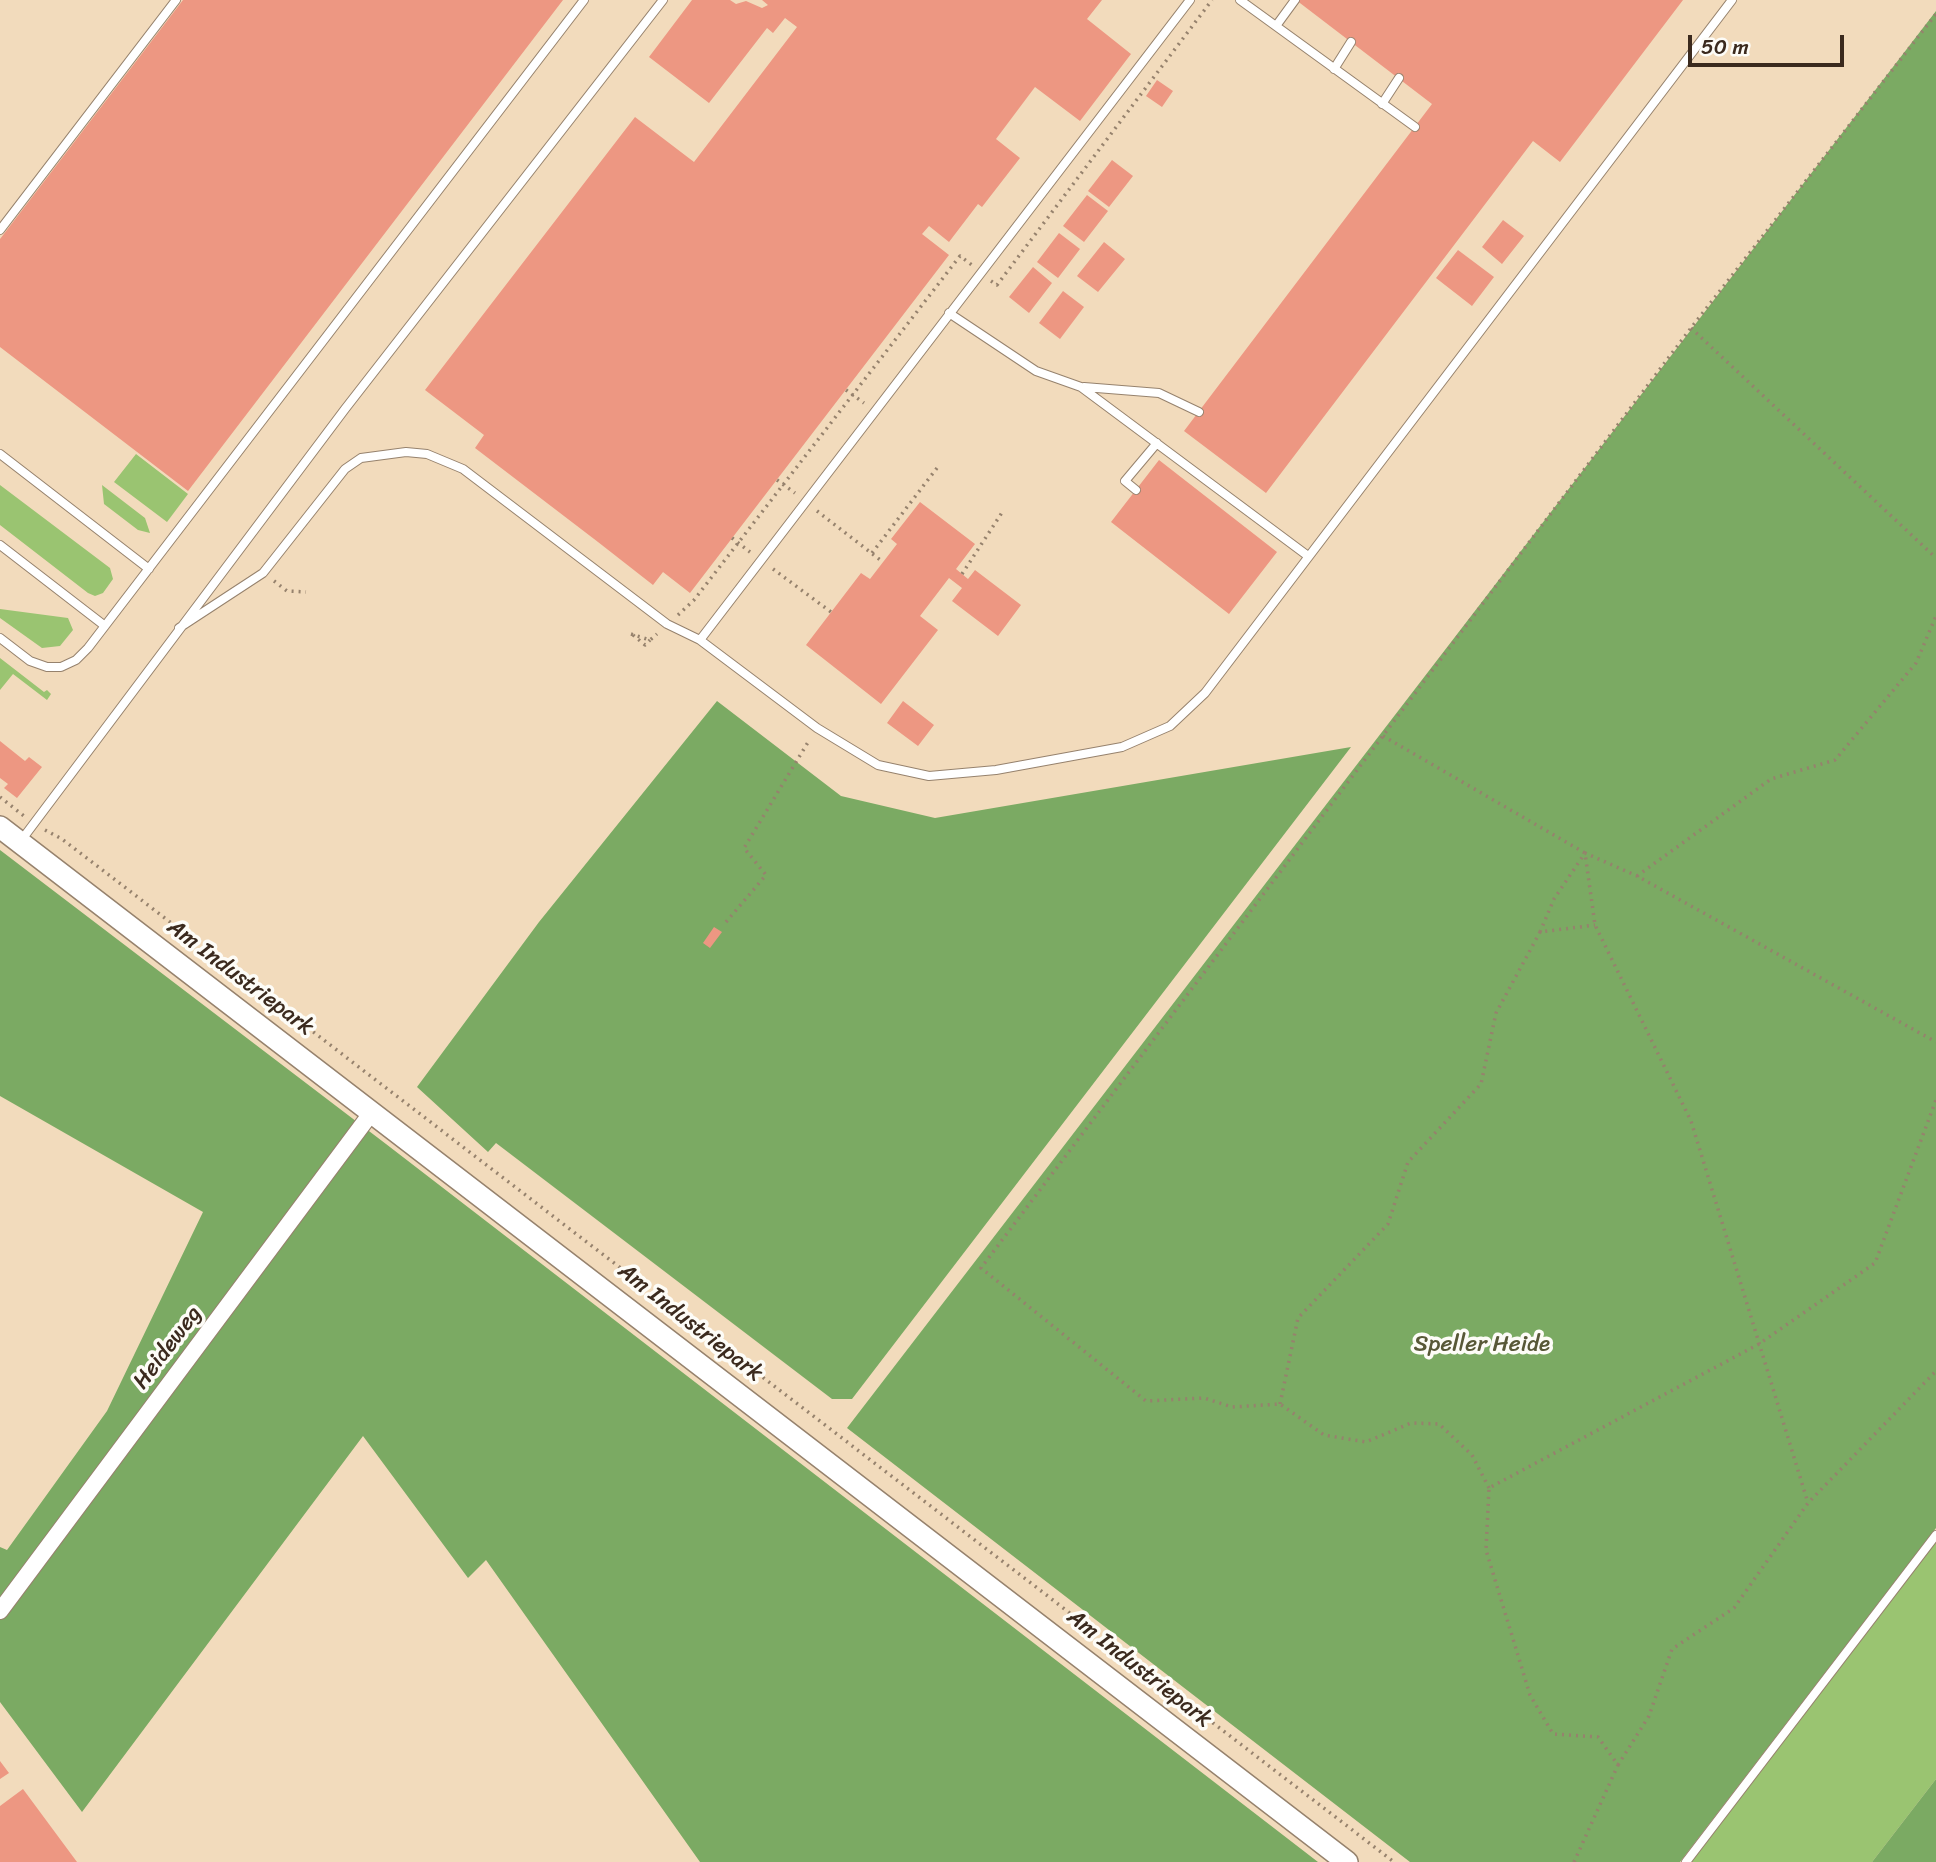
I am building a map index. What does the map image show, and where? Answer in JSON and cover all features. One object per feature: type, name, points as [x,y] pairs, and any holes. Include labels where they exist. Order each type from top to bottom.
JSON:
[{"type":"street","name":"Am Industriepark","points":[[0,827],[1347,1862]]},
{"type":"street","name":"Heideweg","points":[[0,1611],[372,1111]]},
{"type":"lane","points":[[0,230],[176,0]]},
{"type":"lane","points":[[0,638],[30,661],[61,667],[76,660],[149,569],[584,0]]},
{"type":"lane","points":[[20,842],[345,409],[663,0]]},
{"type":"lane","points":[[700,640],[804,500],[1190,0]]},
{"type":"lane","points":[[1240,0],[1415,127]]},
{"type":"lane","points":[[1276,26],[1295,0]]},
{"type":"lane","points":[[179,628],[263,573],[345,469],[361,458],[406,452],[427,454],[463,469],[667,624],[700,640],[817,728],[878,765],[929,776],[996,769],[1122,747],[1170,726],[1205,693],[1732,0]]},
{"type":"lane","points":[[1334,69],[1352,42]]},
{"type":"lane","points":[[1382,104],[1399,79]]},
{"type":"lane","points":[[949,313],[1036,371],[1082,387],[1159,393],[1199,412]]},
{"type":"lane","points":[[1082,387],[1308,556]]},
{"type":"lane","points":[[1136,489],[1125,481],[1157,443]]},
{"type":"lane","points":[[0,454],[149,569]]},
{"type":"lane","points":[[0,545],[105,626]]},
{"type":"lane","points":[[1686,1862],[1936,1535]]},
{"type":"path","points":[[1618,1765],[1598,1737],[1553,1734],[1530,1695],[1486,1550],[1489,1488],[1472,1455],[1439,1424],[1410,1423],[1366,1442],[1324,1435],[1280,1404],[1232,1408],[1204,1398],[1146,1401],[981,1268],[1691,328],[1936,14]]},
{"type":"path","points":[[1691,328],[1936,558]]},
{"type":"path","points":[[846,390],[874,411]]},
{"type":"path","points":[[872,554],[940,464]]},
{"type":"path","points":[[777,480],[883,562]]},
{"type":"path","points":[[962,574],[1003,511]]},
{"type":"path","points":[[732,538],[831,612]]},
{"type":"path","points":[[1637,876],[1771,779],[1835,760],[1916,663],[1936,616]]},
{"type":"path","points":[[631,634],[645,645],[650,640]]},
{"type":"path","points":[[726,922],[766,875],[744,848],[817,728]]},
{"type":"path","points":[[1383,736],[1585,853],[1637,876],[1936,1042]]},
{"type":"path","points":[[0,797],[34,823],[62,839],[1394,1862]]},
{"type":"path","points":[[1585,853],[1595,925],[1691,1121],[1808,1503]]},
{"type":"path","points":[[1280,1404],[1298,1318],[1388,1224],[1408,1162],[1481,1084],[1496,1013],[1540,932],[1554,899],[1585,853]]},
{"type":"path","points":[[1540,932],[1595,925]]},
{"type":"path","points":[[1489,1488],[1759,1344],[1875,1263],[1936,1100]]},
{"type":"path","points":[[1574,1862],[1618,1765],[1649,1716],[1672,1649],[1734,1608],[1808,1503],[1936,1371]]},
{"type":"green space","name":"Speller Heide","points":[[1936,11],[1936,1528],[1680,1862],[1410,1862],[847,1428]]},
{"type":"green space","points":[[136,454],[188,494],[167,522],[114,482]]},
{"type":"green space","points":[[0,485],[110,568],[113,579],[103,593],[95,596],[88,593],[0,525]]},
{"type":"green space","points":[[102,485],[145,518],[150,533],[138,530],[104,504]]},
{"type":"green space","points":[[0,609],[68,618],[73,630],[60,646],[42,648],[0,618]]},
{"type":"green space","points":[[0,658],[44,692],[47,690],[51,694],[47,700],[13,674],[0,690]]},
{"type":"green space","points":[[717,701],[841,796],[935,818],[1351,747],[852,1399],[832,1399],[496,1143],[488,1152],[417,1087],[539,922]]},
{"type":"green space","points":[[0,850],[1318,1862],[700,1862],[486,1560],[468,1578],[363,1436],[82,1812],[0,1702],[0,1547],[7,1550],[107,1411],[203,1212],[0,1096]]},
{"type":"green space","points":[[1936,1541],[1936,1779],[1872,1862],[1690,1862]]},
{"type":"green space","points":[[1936,1779],[1936,1862],[1872,1862]]},
{"type":"building","points":[[183,0],[563,0],[188,491],[0,347],[0,239]]},
{"type":"building","points":[[692,0],[730,0],[736,4],[746,1],[762,8],[768,5],[762,0],[1102,0],[1087,19],[1131,54],[1080,121],[1035,87],[996,139],[1020,158],[982,207],[978,204],[949,242],[929,226],[922,234],[949,255],[690,593],[663,572],[653,585],[475,448],[484,435],[425,390],[635,117],[694,162],[797,27],[785,18],[773,33],[767,28],[709,103],[649,57]]},
{"type":"building","points":[[1296,0],[1683,0],[1560,162],[1533,141],[1266,493],[1184,431],[1432,104]]},
{"type":"building","points":[[1157,80],[1173,91],[1162,107],[1146,96]]},
{"type":"building","points":[[1112,160],[1133,176],[1109,207],[1088,191]]},
{"type":"building","points":[[1087,195],[1108,211],[1084,242],[1063,226]]},
{"type":"building","points":[[1503,220],[1524,236],[1502,264],[1482,247]]},
{"type":"building","points":[[1059,233],[1080,249],[1058,278],[1037,262]]},
{"type":"building","points":[[1104,242],[1125,259],[1098,292],[1077,276]]},
{"type":"building","points":[[1458,250],[1494,277],[1472,306],[1436,278]]},
{"type":"building","points":[[1033,267],[1052,283],[1029,313],[1009,297]]},
{"type":"building","points":[[1063,291],[1084,307],[1060,339],[1039,323]]},
{"type":"building","points":[[1159,460],[1277,552],[1229,614],[1111,522]]},
{"type":"building","points":[[920,502],[975,544],[956,569],[968,579],[975,570],[1021,605],[998,636],[952,601],[962,588],[949,578],[920,616],[938,630],[881,704],[806,645],[861,573],[870,579],[897,544],[891,539]]},
{"type":"building","points":[[903,701],[934,725],[918,746],[887,723]]},
{"type":"building","points":[[0,741],[25,761],[29,757],[42,767],[17,798],[4,788],[8,784],[0,778]]},
{"type":"building","points":[[714,927],[722,932],[710,948],[703,943]]},
{"type":"building","points":[[0,1761],[9,1773],[0,1779]]},
{"type":"building","points":[[23,1789],[77,1862],[0,1862],[0,1806]]}]
